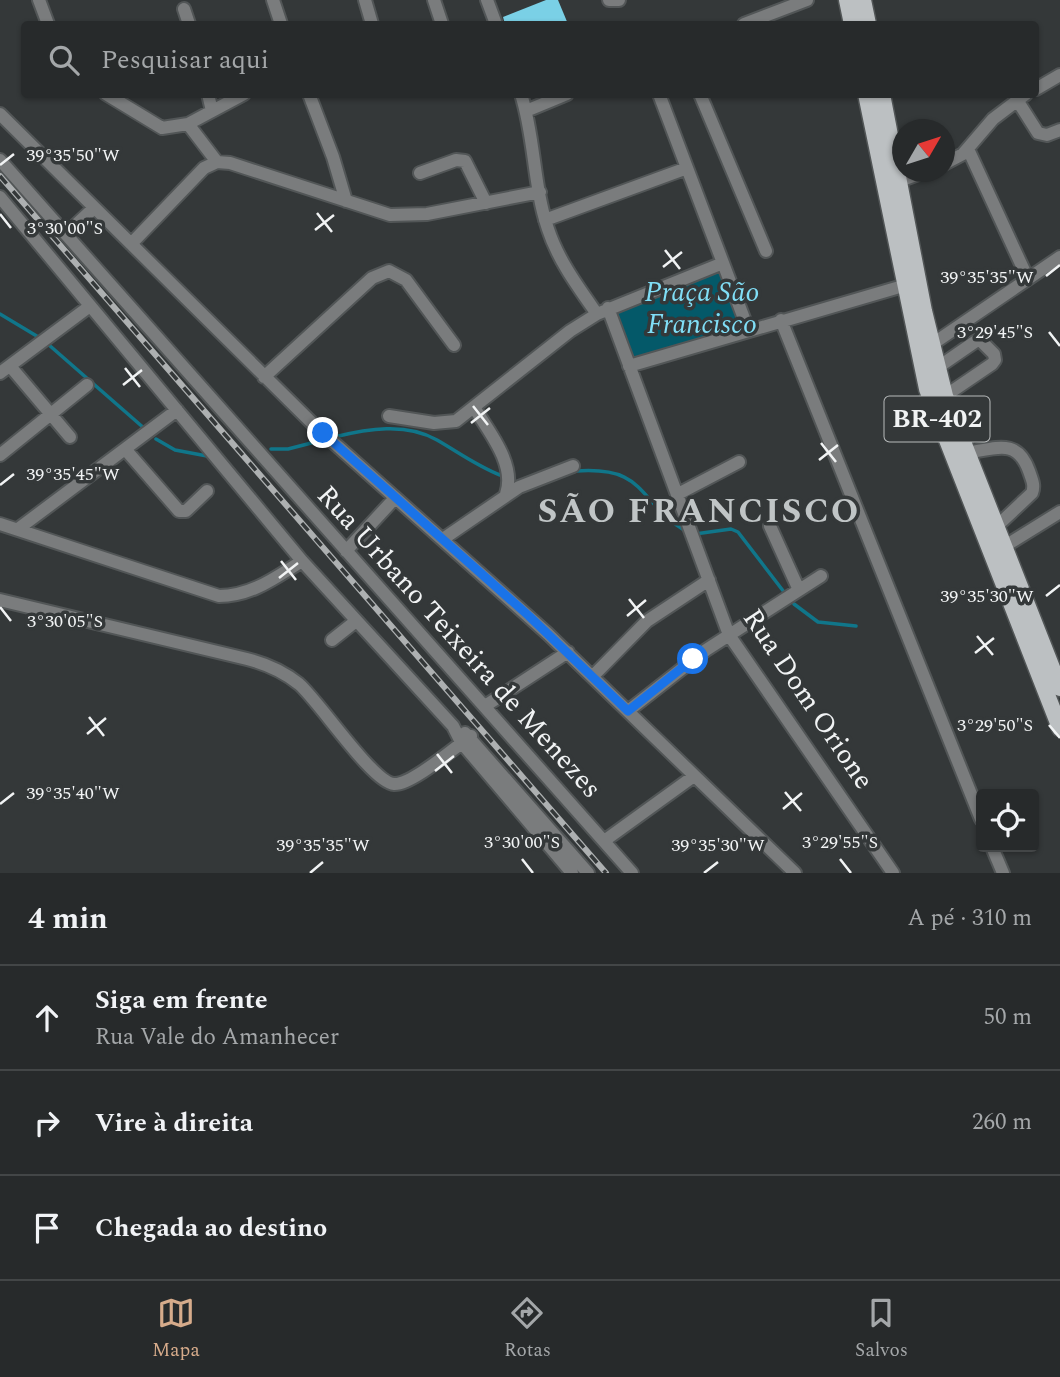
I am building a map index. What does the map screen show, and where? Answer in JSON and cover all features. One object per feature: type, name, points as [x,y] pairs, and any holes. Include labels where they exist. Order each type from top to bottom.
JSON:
[{"type":"main road","points":[[848,0],[852,21]]},
{"type":"main road","points":[[863,0],[867,21]]},
{"type":"main road","name":"BR-402","points":[[867,98],[903,286],[927,389],[958,445],[996,527],[997,551],[1060,688]]},
{"type":"main road","name":"BR-402","points":[[883,98],[892,145]]},
{"type":"main road","name":"BR-402","points":[[899,182],[936,368],[958,445],[1060,727]]},
{"type":"street","points":[[39,0],[47,21]]},
{"type":"street","points":[[273,0],[280,21]]},
{"type":"street","points":[[365,0],[371,21]]},
{"type":"street","points":[[434,0],[441,21]]},
{"type":"street","points":[[487,0],[495,21]]},
{"type":"street","points":[[609,0],[618,0]]},
{"type":"street","points":[[752,21],[807,0]]},
{"type":"street","points":[[184,9],[188,21]]},
{"type":"street","points":[[1039,87],[1060,75]]},
{"type":"street","points":[[111,98],[162,128],[188,124],[236,98]]},
{"type":"street","points":[[209,98],[212,111]]},
{"type":"street","points":[[311,98],[333,157],[345,201]]},
{"type":"street","name":"Rua Dom Orione","points":[[522,98],[545,220],[562,261],[602,311],[629,366],[729,635],[894,873]]},
{"type":"street","points":[[526,111],[558,98]]},
{"type":"street","points":[[661,98],[748,329]]},
{"type":"street","points":[[702,98],[766,251]]},
{"type":"street","points":[[955,157],[968,149],[993,119],[1020,98]]},
{"type":"street","points":[[1021,98],[1038,133],[1047,135],[1060,130]]},
{"type":"street","points":[[0,114],[334,444],[568,652],[794,873]]},
{"type":"street","points":[[188,124],[217,162],[371,210],[406,215],[540,192]]},
{"type":"street","points":[[968,149],[1028,279]]},
{"type":"street","name":"Rua Urbano Teixeira de Menezes","points":[[0,160],[632,873]]},
{"type":"street","points":[[421,173],[456,160],[465,161],[486,203]]},
{"type":"street","points":[[131,244],[199,172],[217,162]]},
{"type":"street","points":[[545,220],[687,168]]},
{"type":"street","name":"Rua Urbano Teixeira de Menezes","points":[[0,197],[303,561],[588,873]]},
{"type":"street","points":[[66,234],[94,208]]},
{"type":"street","points":[[931,345],[1060,257]]},
{"type":"street","points":[[388,416],[446,424],[475,409],[570,331],[602,311],[723,263]]},
{"type":"street","points":[[264,377],[372,278],[389,271],[406,280],[454,345]]},
{"type":"street","points":[[629,366],[748,329],[903,286]]},
{"type":"street","points":[[70,437],[51,414],[5,369],[90,306]]},
{"type":"street","points":[[781,320],[976,807]]},
{"type":"street","points":[[936,368],[979,339],[994,354],[992,364],[945,397]]},
{"type":"street","points":[[0,455],[87,385]]},
{"type":"street","points":[[475,409],[506,466],[509,479],[506,495]]},
{"type":"street","points":[[18,529],[177,410]]},
{"type":"street","points":[[958,445],[1010,447],[1025,460],[1034,485],[1032,493],[996,527]]},
{"type":"street","points":[[125,449],[179,511],[186,510],[207,491]]},
{"type":"street","points":[[678,494],[739,462]]},
{"type":"street","points":[[443,539],[506,495],[531,481],[573,466]]},
{"type":"street","points":[[346,551],[395,498]]},
{"type":"street","points":[[997,551],[1060,512]]},
{"type":"street","points":[[0,524],[219,596],[237,596],[254,590],[303,561]]},
{"type":"street","points":[[770,526],[799,590]]},
{"type":"street","points":[[628,711],[679,669],[821,576]]},
{"type":"street","points":[[593,676],[647,621],[709,580]]},
{"type":"street","points":[[0,600],[247,659],[282,671],[301,686],[371,768],[388,783],[396,784],[411,779],[466,739]]},
{"type":"street","points":[[332,640],[356,621]]},
{"type":"street","points":[[485,706],[568,652]]},
{"type":"street","name":"Rua Urbano Teixeira de Menezes","points":[[466,739],[572,873]]},
{"type":"street","points":[[604,841],[694,776]]},
{"type":"street","points":[[994,852],[1003,873]]},
{"type":"green space","name":"Praça São Francisco","points":[[723,263],[748,329],[629,366],[608,308]]},
{"type":"building","points":[[546,0],[558,0],[567,21],[504,21],[503,17]]},
{"type":"waterway","points":[[0,314],[40,338]]},
{"type":"waterway","points":[[49,345],[145,429]]},
{"type":"waterway","points":[[334,437],[373,430],[412,431],[425,434],[500,475]]},
{"type":"waterway","points":[[156,439],[175,450],[207,456]]},
{"type":"waterway","points":[[271,449],[288,449],[323,440]]},
{"type":"waterway","points":[[576,471],[617,474],[629,480],[658,509],[687,532]]},
{"type":"waterway","points":[[695,534],[731,529],[738,532],[784,592]]},
{"type":"waterway","points":[[794,604],[818,622],[856,626]]},
{"type":"railway","points":[[0,176],[606,873]]},
{"type":"district","name":"SÃO FRANCISCO","points":[[699,511]]},
{"type":"route","points":[[323,433],[529,616],[628,711],[693,659]]}]
